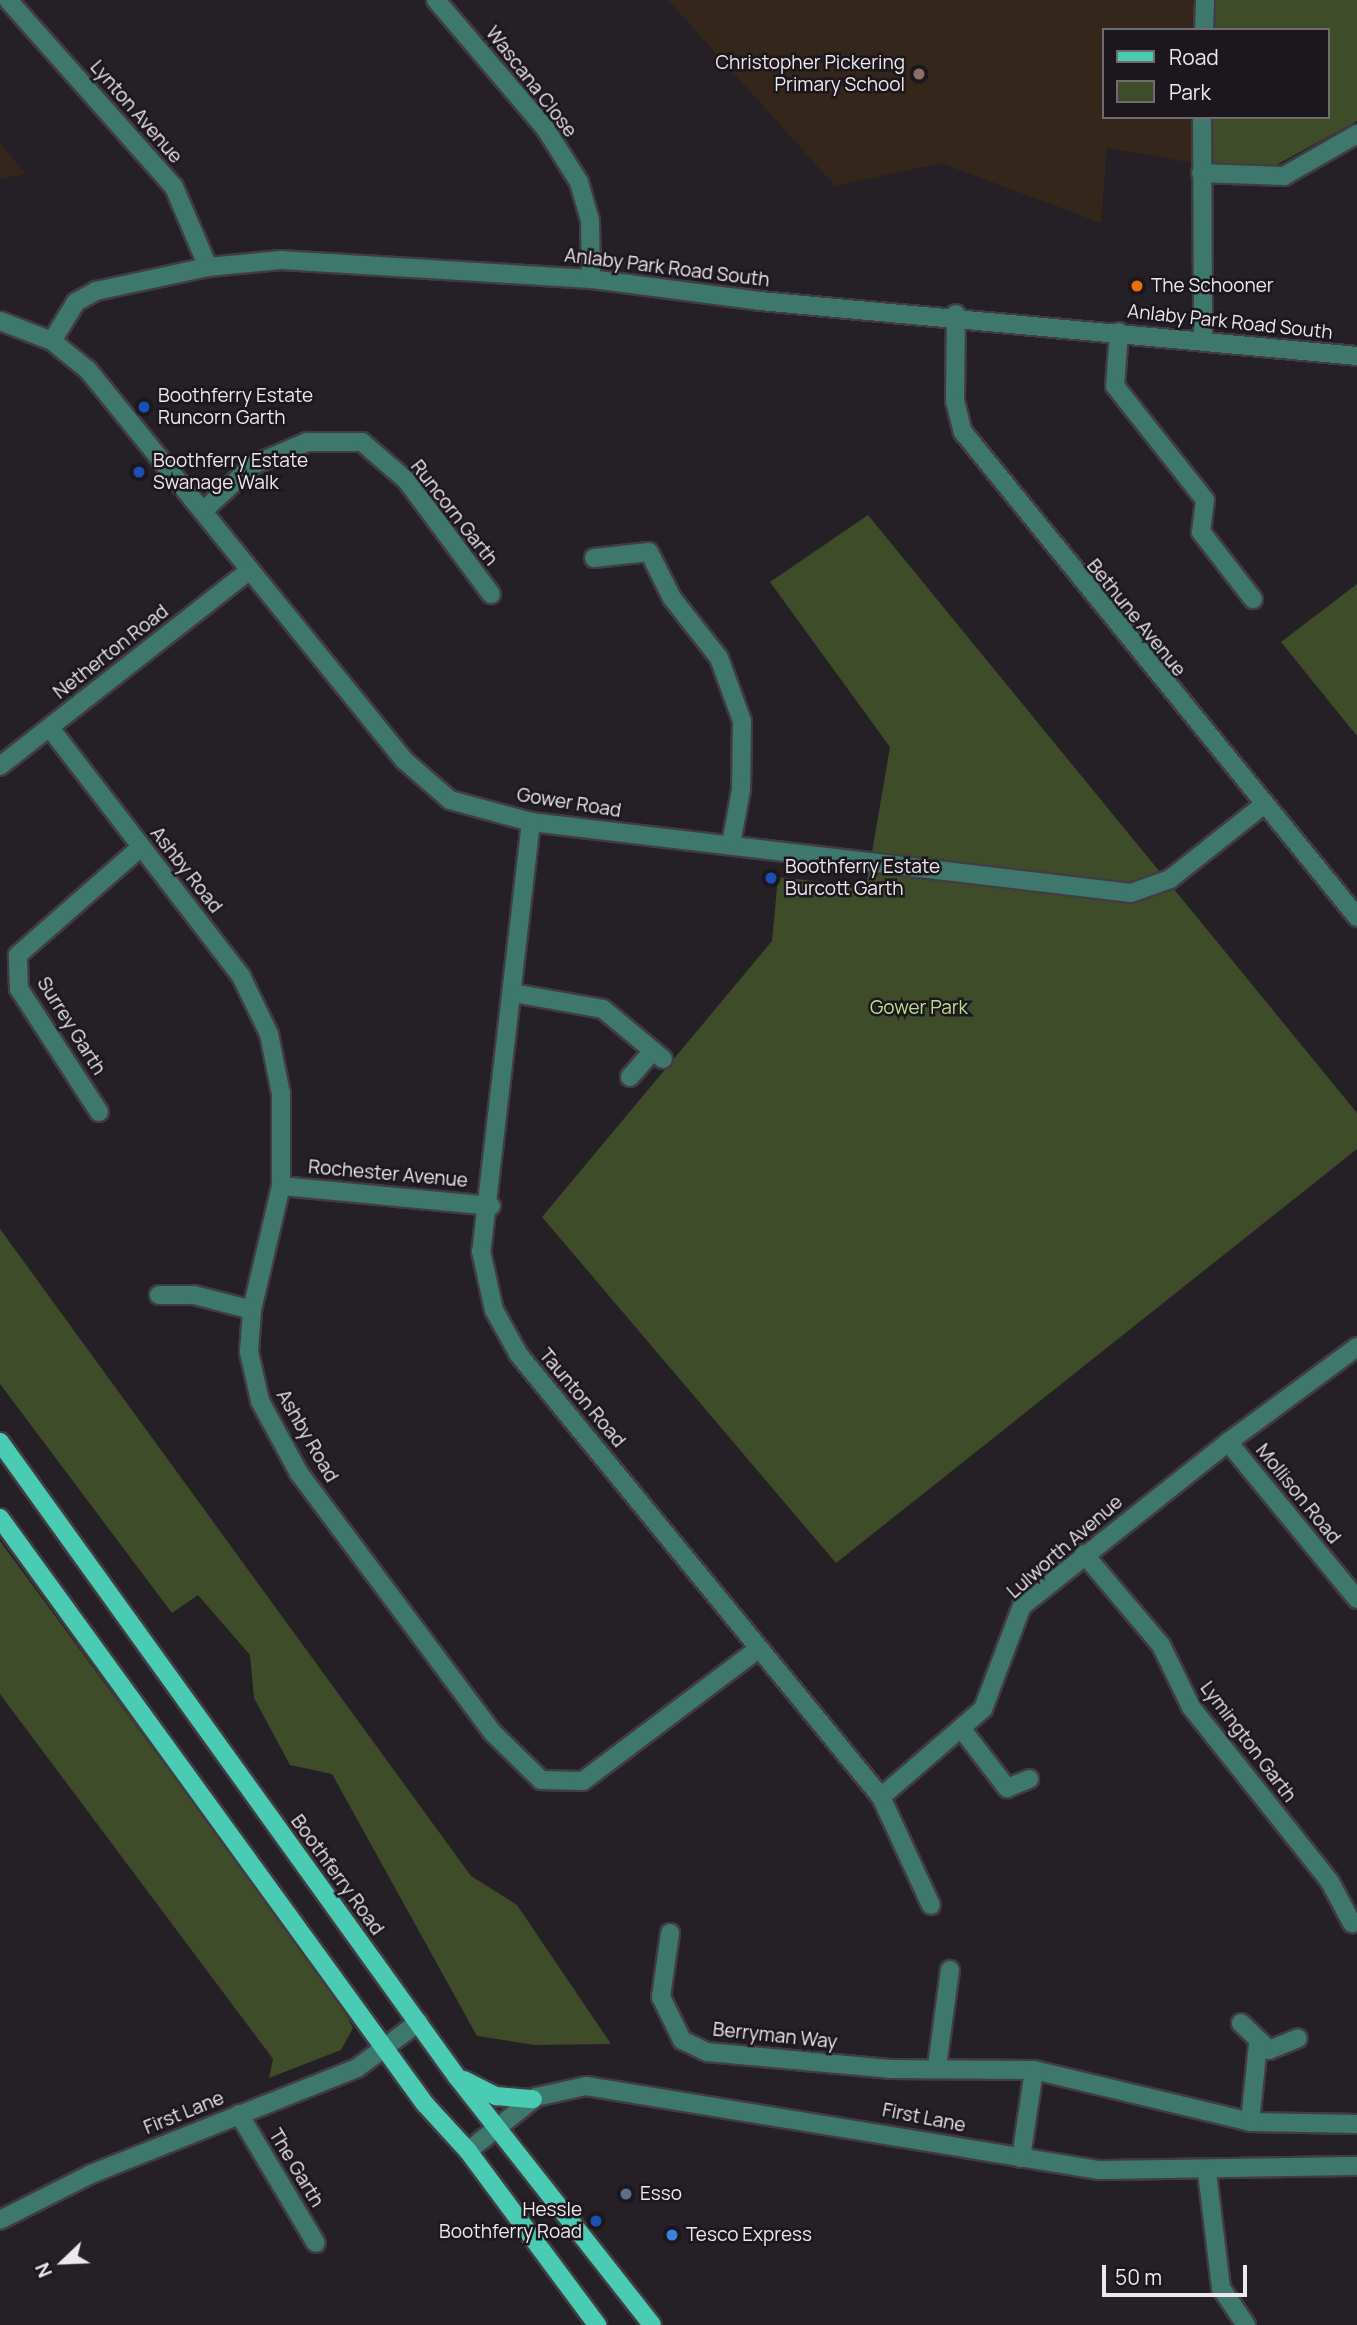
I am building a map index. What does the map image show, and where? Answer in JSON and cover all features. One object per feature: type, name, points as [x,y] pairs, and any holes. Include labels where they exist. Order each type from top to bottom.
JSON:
[{"type":"main road","name":"Boothferry Road","points":[[0,1442],[455,2074],[652,2325]]},
{"type":"main road","points":[[0,1518],[385,2049],[468,2151],[597,2325]]},
{"type":"main road","points":[[455,2074],[496,2096],[533,2099]]},
{"type":"street","name":"Lynton Avenue","points":[[8,0],[174,187],[208,267]]},
{"type":"street","name":"Wascana Close","points":[[436,0],[545,128],[579,182],[590,220],[591,279]]},
{"type":"street","points":[[1204,28],[1205,0]]},
{"type":"street","points":[[1202,119],[1200,173],[1203,340]]},
{"type":"street","points":[[1200,173],[1284,176],[1357,134]]},
{"type":"street","name":"Anlaby Park Road South","points":[[52,341],[76,302],[96,291],[208,267],[281,260],[591,279],[760,301],[956,314],[1357,356]]},
{"type":"street","name":"Bethune Avenue","points":[[956,314],[955,401],[963,432],[1262,806],[1357,917]]},
{"type":"street","points":[[0,321],[52,341]]},
{"type":"street","points":[[1119,332],[1115,386],[1205,500],[1201,532],[1253,599]]},
{"type":"street","name":"Gower Road","points":[[52,341],[88,370],[404,760],[450,800],[531,822],[1131,893],[1170,879],[1262,806]]},
{"type":"street","name":"Runcorn Garth","points":[[203,511],[253,465],[307,442],[362,442],[407,481],[491,594]]},
{"type":"street","points":[[594,558],[649,552],[672,598],[719,658],[742,721],[741,790],[731,844]]},
{"type":"street","name":"Netherton Road","points":[[0,766],[249,571]]},
{"type":"street","name":"Ashby Road","points":[[50,728],[241,976],[269,1034],[281,1094],[281,1186],[252,1310],[249,1352],[260,1401],[299,1473],[492,1732],[541,1780],[583,1781],[757,1650]]},
{"type":"street","name":"Taunton Road","points":[[531,822],[491,1206],[481,1251],[494,1310],[519,1355],[757,1650],[881,1797],[931,1906]]},
{"type":"street","name":"Surrey Garth","points":[[99,1112],[19,989],[18,955],[141,848]]},
{"type":"street","points":[[513,993],[603,1009],[658,1055],[630,1077]]},
{"type":"street","name":"Rochester Avenue","points":[[281,1186],[491,1206]]},
{"type":"street","points":[[159,1295],[194,1296],[252,1310]]},
{"type":"street","name":"Mollison Road","points":[[1357,1348],[1228,1442],[1357,1599]]},
{"type":"street","name":"Lulworth Avenue","points":[[881,1797],[964,1732],[1000,1677],[1007,1636],[1022,1606],[1228,1442]]},
{"type":"street","name":"Lymington Garth","points":[[1084,1554],[1161,1646],[1191,1707],[1330,1882],[1352,1923]]},
{"type":"street","points":[[964,1732],[1007,1788],[1029,1779]]},
{"type":"street","name":"Berryman Way","points":[[670,1933],[661,1997],[682,2040],[707,2052],[889,2069],[937,2066],[1034,2070],[1250,2122],[1357,2124]]},
{"type":"street","points":[[937,2066],[950,1970]]},
{"type":"street","name":"First Lane","points":[[0,2220],[91,2174],[357,2068],[419,2022]]},
{"type":"street","points":[[1241,2023],[1258,2045],[1269,2050],[1298,2038]]},
{"type":"street","points":[[1250,2122],[1258,2045]]},
{"type":"street","points":[[1021,2158],[1034,2070]]},
{"type":"street","name":"First Lane","points":[[468,2151],[533,2099],[586,2086],[1099,2170],[1207,2172],[1357,2166]]},
{"type":"street","name":"The Garth","points":[[239,2114],[316,2243]]},
{"type":"street","points":[[1207,2172],[1221,2288],[1246,2325]]},
{"type":"shaded area","name":"Christopher Pickering Primary School","points":[[668,0],[1195,0],[1195,28],[1102,28],[1102,119],[1194,119],[1193,163],[1107,148],[1101,223],[941,163],[835,186]]},
{"type":"shaded area","points":[[0,143],[26,174],[0,179]]},
{"type":"green space","points":[[1195,0],[1357,0],[1357,121],[1276,165],[1193,163],[1194,119],[1329,119],[1329,28],[1195,28]]},
{"type":"green space","name":"Gower Park","points":[[868,515],[1357,1113],[1357,1149],[836,1563],[542,1217],[772,941],[778,877],[866,887],[890,747],[770,582]]},
{"type":"green space","points":[[1357,584],[1357,736],[1281,642]]},
{"type":"green space","points":[[0,1229],[471,1876],[517,1905],[611,2044],[535,2045],[477,2036],[332,1774],[290,1765],[254,1698],[250,1655],[198,1595],[172,1613],[0,1384]]},
{"type":"green space","points":[[0,1541],[339,2002],[353,2028],[341,2050],[269,2078],[273,2059],[0,1694]]},
{"type":"place","name":"Christopher Pickering Primary School","points":[[919,74]]},
{"type":"place","name":"The Schooner","points":[[1137,286]]},
{"type":"place","name":"Boothferry Estate Runcorn Garth","points":[[144,407]]},
{"type":"place","name":"Boothferry Estate Swanage Walk","points":[[139,472]]},
{"type":"place","name":"Boothferry Estate Burcott Garth","points":[[771,878]]},
{"type":"place","name":"Esso","points":[[626,2194]]},
{"type":"place","name":"Hessle Boothferry Road","points":[[596,2221]]},
{"type":"place","name":"Tesco Express","points":[[672,2235]]}]
